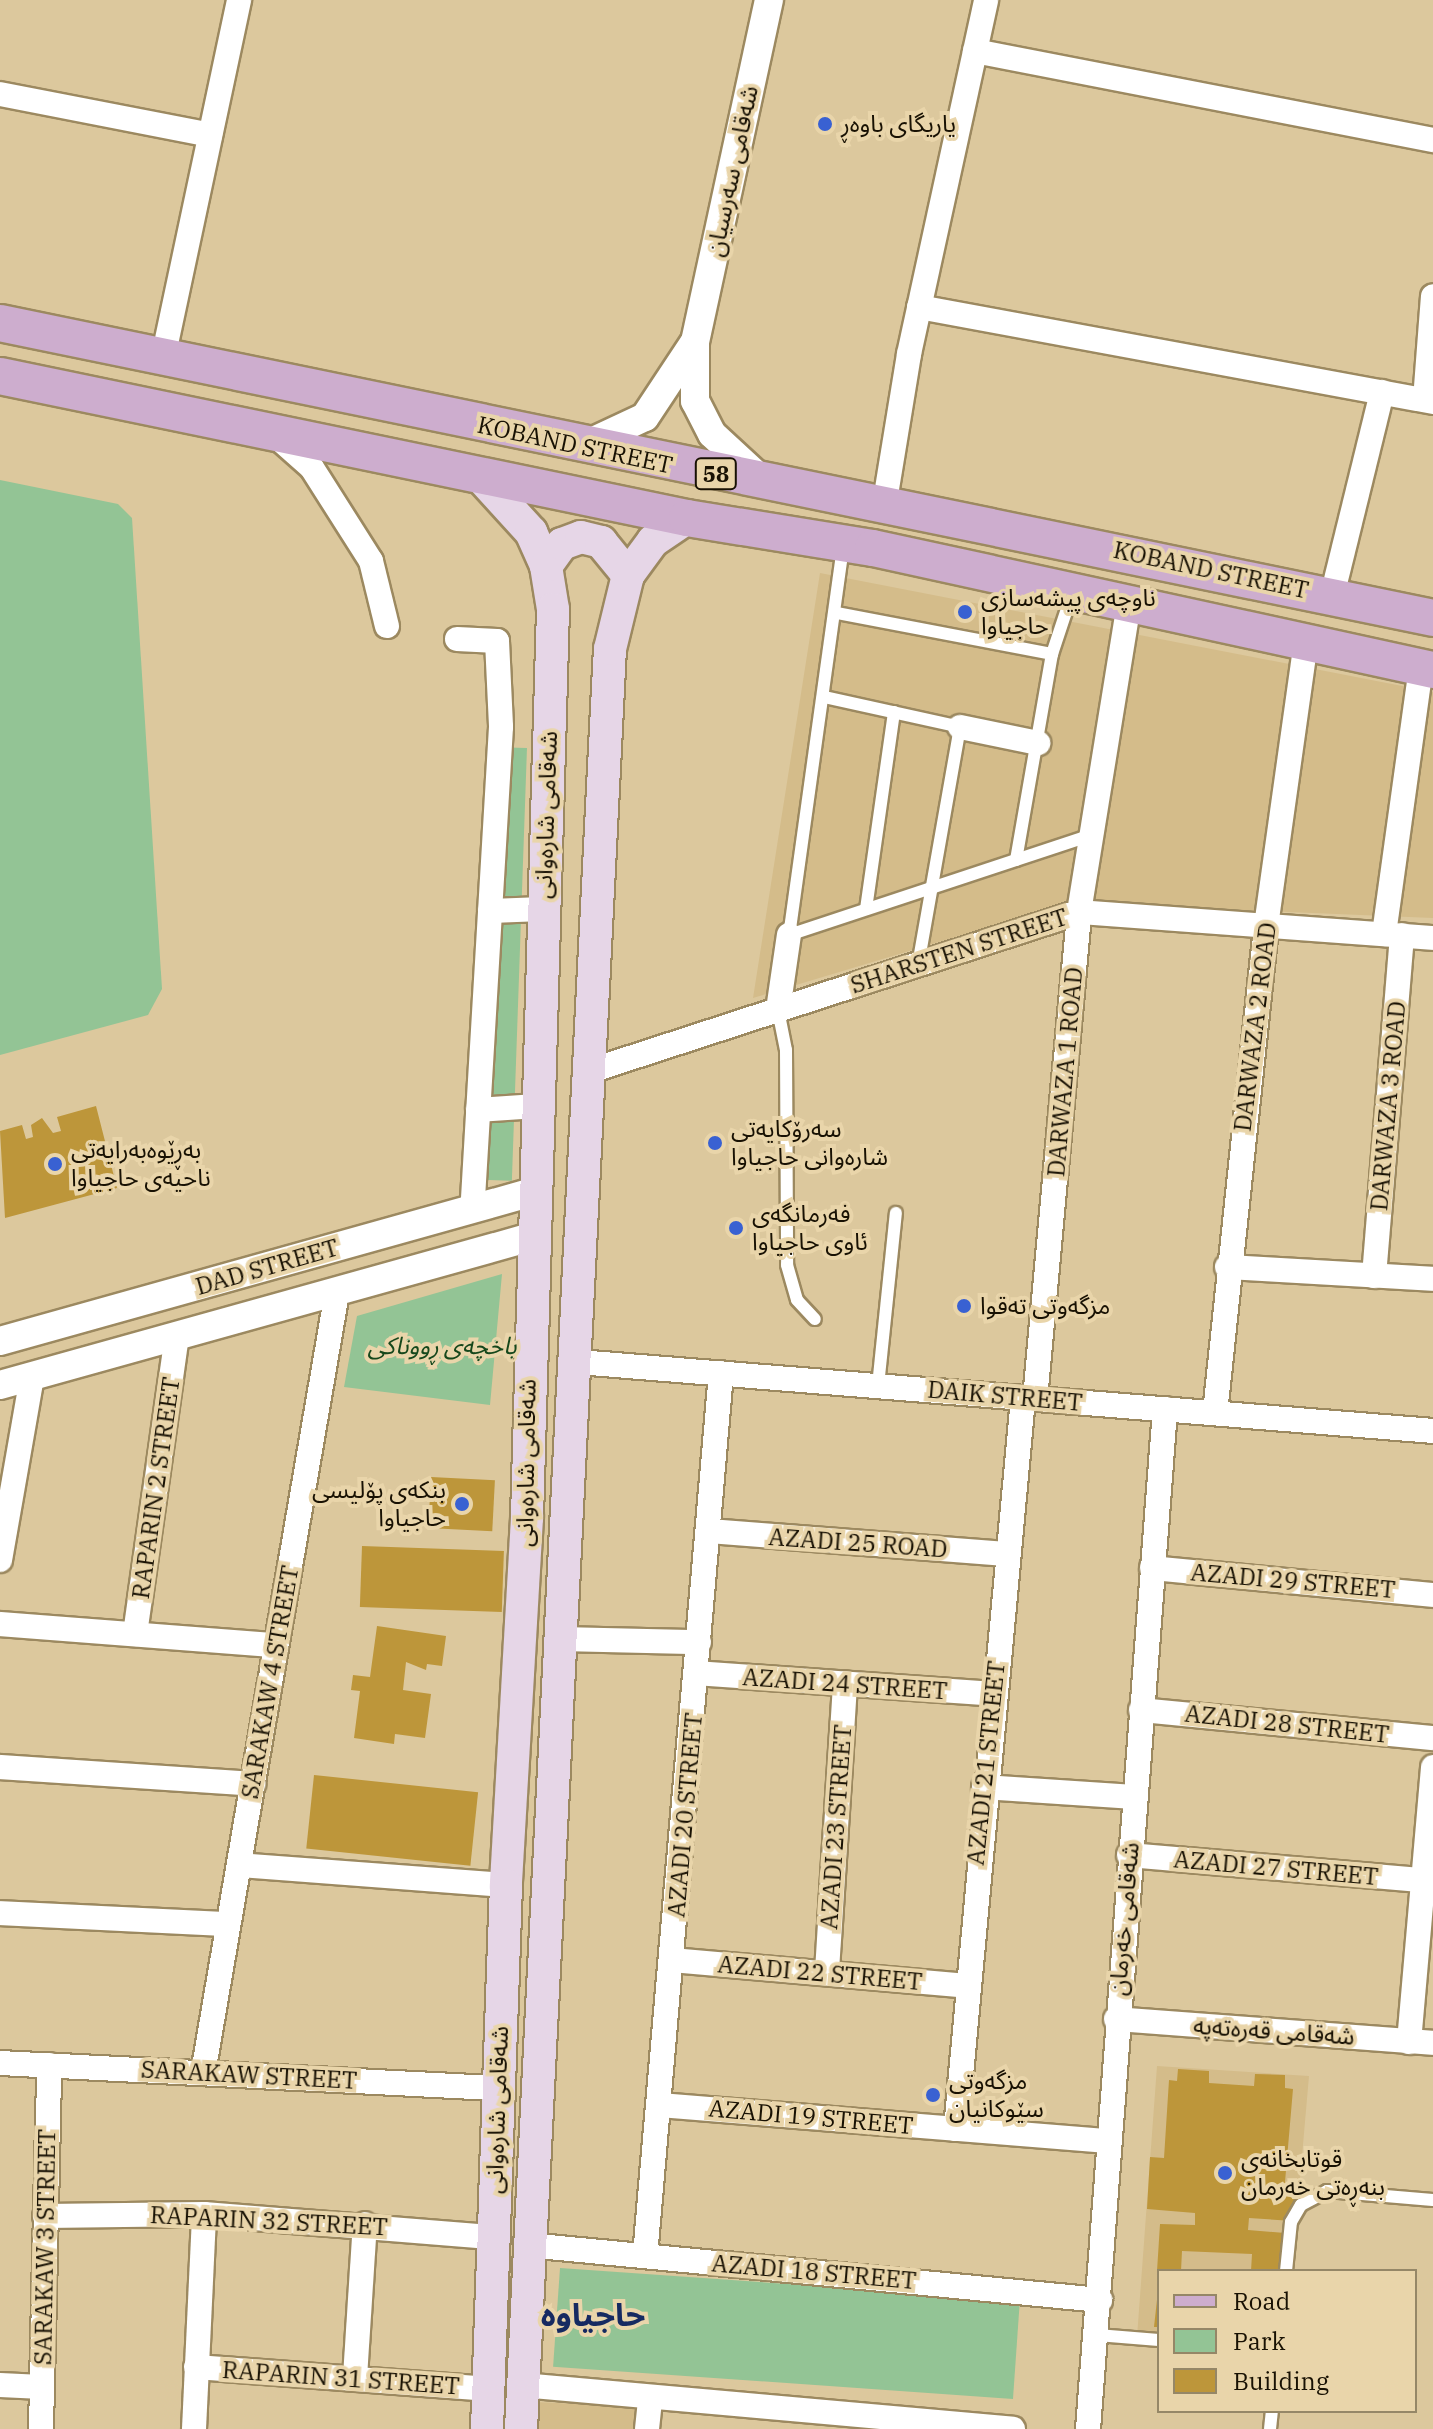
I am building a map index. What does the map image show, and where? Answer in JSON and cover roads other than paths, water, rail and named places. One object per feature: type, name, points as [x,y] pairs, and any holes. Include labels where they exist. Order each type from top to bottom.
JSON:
[{"type":"main road","name":"KOBAND STREET","points":[[0,323],[766,484],[1172,560],[1433,618]]},
{"type":"main road","points":[[97,396],[109,346]]},
{"type":"main road","name":"KOBAND STREET","points":[[0,376],[687,518],[843,544],[1073,590],[1427,669]]},
{"type":"main road","name":"شەقامی شارەوانی","points":[[478,474],[520,515],[546,566],[553,609],[531,1237],[527,1518],[506,1885],[487,2429]]},
{"type":"main road","name":"شەقامی شارەوانی","points":[[521,2429],[566,1521],[578,1362],[593,1070],[610,649],[628,575],[653,541],[687,518]]},
{"type":"main road","points":[[546,566],[562,544],[581,537],[608,548],[628,575]]},
{"type":"main road","points":[[1164,610],[1172,560]]},
{"type":"main road","points":[[527,1518],[546,1532],[566,1521]]},
{"type":"street","points":[[163,358],[239,0]]},
{"type":"street","name":"شەقامی سەرسیان","points":[[695,342],[769,0]]},
{"type":"street","points":[[884,507],[919,307],[986,0]]},
{"type":"street","points":[[975,51],[1433,140]]},
{"type":"street","points":[[0,94],[210,135]]},
{"type":"street","points":[[919,307],[1429,401],[1433,296]]},
{"type":"street","points":[[581,446],[645,417],[695,342]]},
{"type":"street","points":[[695,342],[695,401],[712,434],[766,484]]},
{"type":"street","points":[[1332,596],[1382,392]]},
{"type":"street","points":[[270,432],[312,468],[352,529],[371,561],[387,626]]},
{"type":"street","name":"DARWAZA 1 ROAD","points":[[1029,1398],[1079,912],[1129,604]]},
{"type":"street","points":[[457,639],[497,641],[501,727],[472,1210]]},
{"type":"street","name":"DARWAZA 2 ROAD","points":[[1215,1413],[1227,1267],[1266,926],[1306,642]]},
{"type":"street","name":"DARWAZA 3 ROAD","points":[[1374,1276],[1393,935],[1427,669]]},
{"type":"street","points":[[960,727],[1038,743]]},
{"type":"street","points":[[490,911],[543,909]]},
{"type":"street","name":"SHARSTEN STREET","points":[[593,1070],[1079,912],[1433,938]]},
{"type":"street","points":[[778,1010],[789,935]]},
{"type":"street","points":[[478,1110],[536,1106]]},
{"type":"street","name":"DAD STREET","points":[[0,1341],[533,1192]]},
{"type":"street","name":"DAD STREET","points":[[0,1385],[176,1341],[531,1237]]},
{"type":"street","points":[[1227,1267],[1433,1279]]},
{"type":"street","name":"SARAKAW 4 STREET","points":[[203,2073],[337,1292]]},
{"type":"street","name":"RAPARIN 2 STREET","points":[[135,1634],[176,1341]]},
{"type":"street","name":"DAIK STREET","points":[[578,1362],[1433,1431]]},
{"type":"street","name":"AZADI 20 STREET","points":[[645,2256],[721,1373]]},
{"type":"street","points":[[0,1560],[32,1376]]},
{"type":"street","name":"AZADI 21 STREET","points":[[956,2129],[993,1694],[1007,1554],[1029,1398]]},
{"type":"street","name":"شەقامی خەرمان","points":[[1088,2429],[1100,2300],[1106,2141],[1165,1409]]},
{"type":"street","name":"AZADI 25 ROAD","points":[[708,1531],[1007,1554]]},
{"type":"street","name":"AZADI 29 STREET","points":[[1152,1568],[1433,1595]]},
{"type":"street","points":[[0,1624],[276,1645]]},
{"type":"street","points":[[562,1639],[699,1642]]},
{"type":"street","name":"AZADI 24 STREET","points":[[696,1673],[993,1694]]},
{"type":"street","name":"AZADI 23 STREET","points":[[827,1971],[845,1684]]},
{"type":"street","name":"AZADI 28 STREET","points":[[1141,1710],[1433,1738]]},
{"type":"street","points":[[0,1767],[253,1784]]},
{"type":"street","points":[[1421,2042],[1423,1880],[1433,1767]]},
{"type":"street","points":[[984,1787],[1134,1797]]},
{"type":"street","name":"AZADI 27 STREET","points":[[1129,1855],[1423,1880]]},
{"type":"street","points":[[239,1865],[506,1885]]},
{"type":"street","points":[[0,1913],[228,1924]]},
{"type":"street","name":"AZADI 22 STREET","points":[[672,1960],[827,1971],[967,1986]]},
{"type":"street","name":"شەقامی قەرەتەپە","points":[[1116,2019],[1421,2042]]},
{"type":"street","name":"SARAKAW STREET","points":[[0,2063],[498,2088]]},
{"type":"street","name":"SARAKAW 3 STREET","points":[[41,2429],[49,2065]]},
{"type":"street","name":"AZADI 19 STREET","points":[[659,2105],[1106,2141]]},
{"type":"street","points":[[194,2429],[204,2214]]},
{"type":"street","name":"RAPARIN 32 STREET","points":[[45,2216],[204,2214],[365,2224],[493,2237]]},
{"type":"street","points":[[355,2377],[365,2224]]},
{"type":"street","name":"AZADI 18 STREET","points":[[528,2245],[1100,2300]]},
{"type":"street","name":"RAPARIN 31 STREET","points":[[196,2367],[486,2389]]},
{"type":"street","points":[[0,2385],[42,2387]]},
{"type":"street","points":[[522,2385],[650,2398],[781,2421],[1013,2429]]},
{"type":"street","points":[[647,2429],[650,2398]]},
{"type":"lane","points":[[843,544],[837,613],[789,935],[1092,835]]},
{"type":"lane","points":[[1016,860],[1052,654],[1073,590]]},
{"type":"lane","points":[[837,613],[1052,654]]},
{"type":"lane","points":[[824,697],[960,727],[918,964]]},
{"type":"lane","points":[[866,909],[894,712]]},
{"type":"lane","points":[[778,1010],[786,1050],[787,1265],[797,1300],[815,1319]]},
{"type":"lane","points":[[878,1386],[896,1213]]},
{"type":"lane","points":[[1286,2269],[1291,2222],[1301,2205],[1327,2191],[1433,2200]]},
{"type":"lane","points":[[1097,2335],[1157,2340]]},
{"type":"place","name":"یاریگای باوەڕ","points":[[825,124]]},
{"type":"place","name":"ناوچەی پیشەسازی حاجیاوا","points":[[965,612]]},
{"type":"place","name":"سەرۆکایەتی شارەوانی حاجیاوا","points":[[715,1143]]},
{"type":"place","name":"بەڕێوەبەرایەتی ناحیەی حاجیاوا","points":[[55,1164]]},
{"type":"place","name":"فەرمانگەی ئاوی حاجیاوا","points":[[736,1228]]},
{"type":"place","name":"مزگەوتی تەقوا","points":[[964,1306]]},
{"type":"place","name":"بنکەی پۆلیسی حاجیاوا","points":[[462,1504]]},
{"type":"place","name":"مزگەوتی سێوکانیان","points":[[933,2095]]},
{"type":"place","name":"قوتابخانەی بنەڕەتی خەرمان","points":[[1225,2173]]},
{"type":"district","name":"حاجیاوە","points":[[593,2314]]},
{"type":"park label","name":"باخچەی ڕووناکی","points":[[442,1346]]}]
